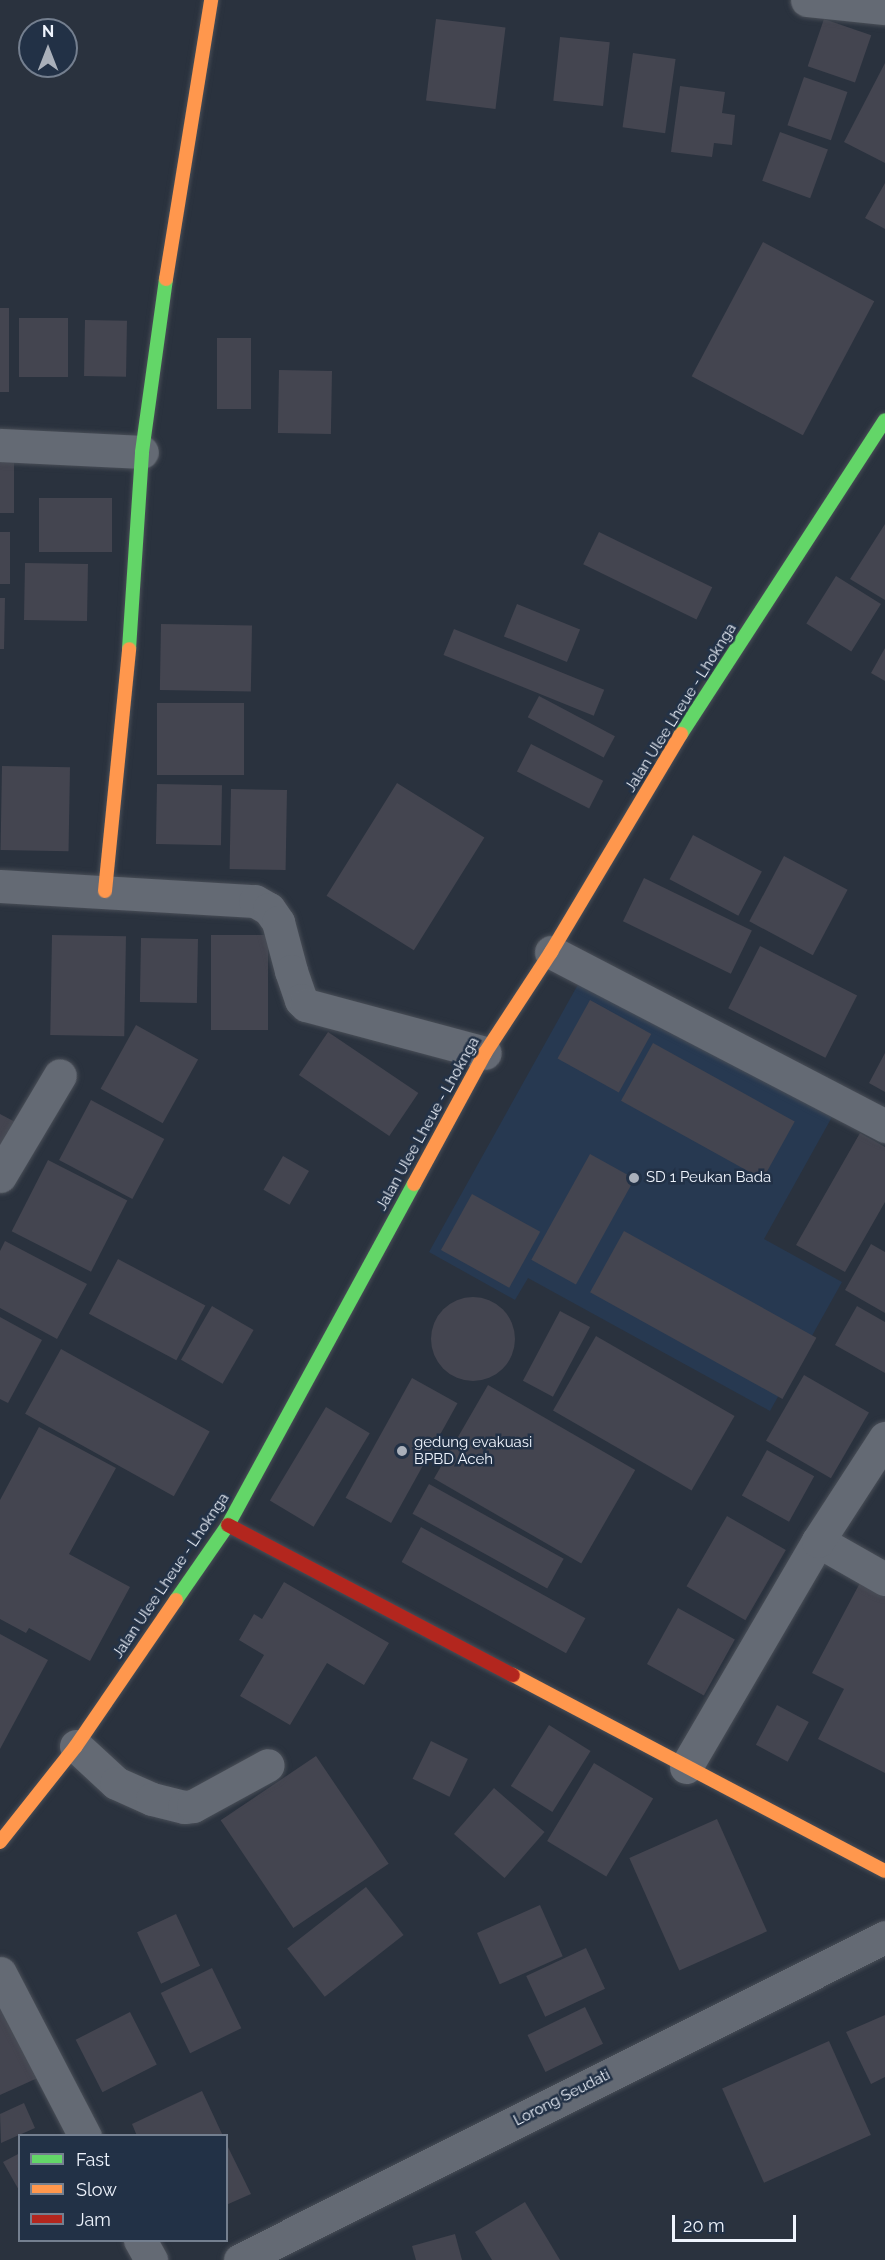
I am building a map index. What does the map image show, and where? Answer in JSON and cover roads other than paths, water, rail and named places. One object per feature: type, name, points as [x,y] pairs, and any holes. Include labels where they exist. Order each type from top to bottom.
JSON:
[{"type":"main road","points":[[105,891],[127,687],[142,452],[177,201],[211,0]]},
{"type":"main road","name":"Jalan Ulee Lheue - Lhoknga","points":[[0,1842],[76,1746],[228,1525],[485,1053],[551,952],[699,705],[885,420]]},
{"type":"main road","points":[[228,1525],[885,1871]]},
{"type":"street","points":[[807,0],[885,8]]},
{"type":"street","points":[[0,446],[142,452]]},
{"type":"street","points":[[0,886],[255,901],[264,904],[278,922],[291,971],[301,1000],[306,1005],[485,1053]]},
{"type":"street","points":[[551,952],[885,1126]]},
{"type":"street","points":[[0,1176],[60,1075]]},
{"type":"street","points":[[686,1767],[818,1540],[885,1438]]},
{"type":"street","points":[[818,1540],[885,1579]]},
{"type":"street","points":[[76,1746],[116,1783],[152,1799],[184,1807],[193,1806],[268,1765]]},
{"type":"street","name":"Lorong Seudati","points":[[240,2260],[885,1937]]},
{"type":"street","points":[[0,1973],[84,2134]]},
{"type":"street","points":[[141,2242],[151,2260]]},
{"type":"place","name":"SD 1 Peukan Bada","points":[[634,1178]]},
{"type":"place","name":"gedung evakuasi BPBD Aceh","points":[[402,1451]]}]
